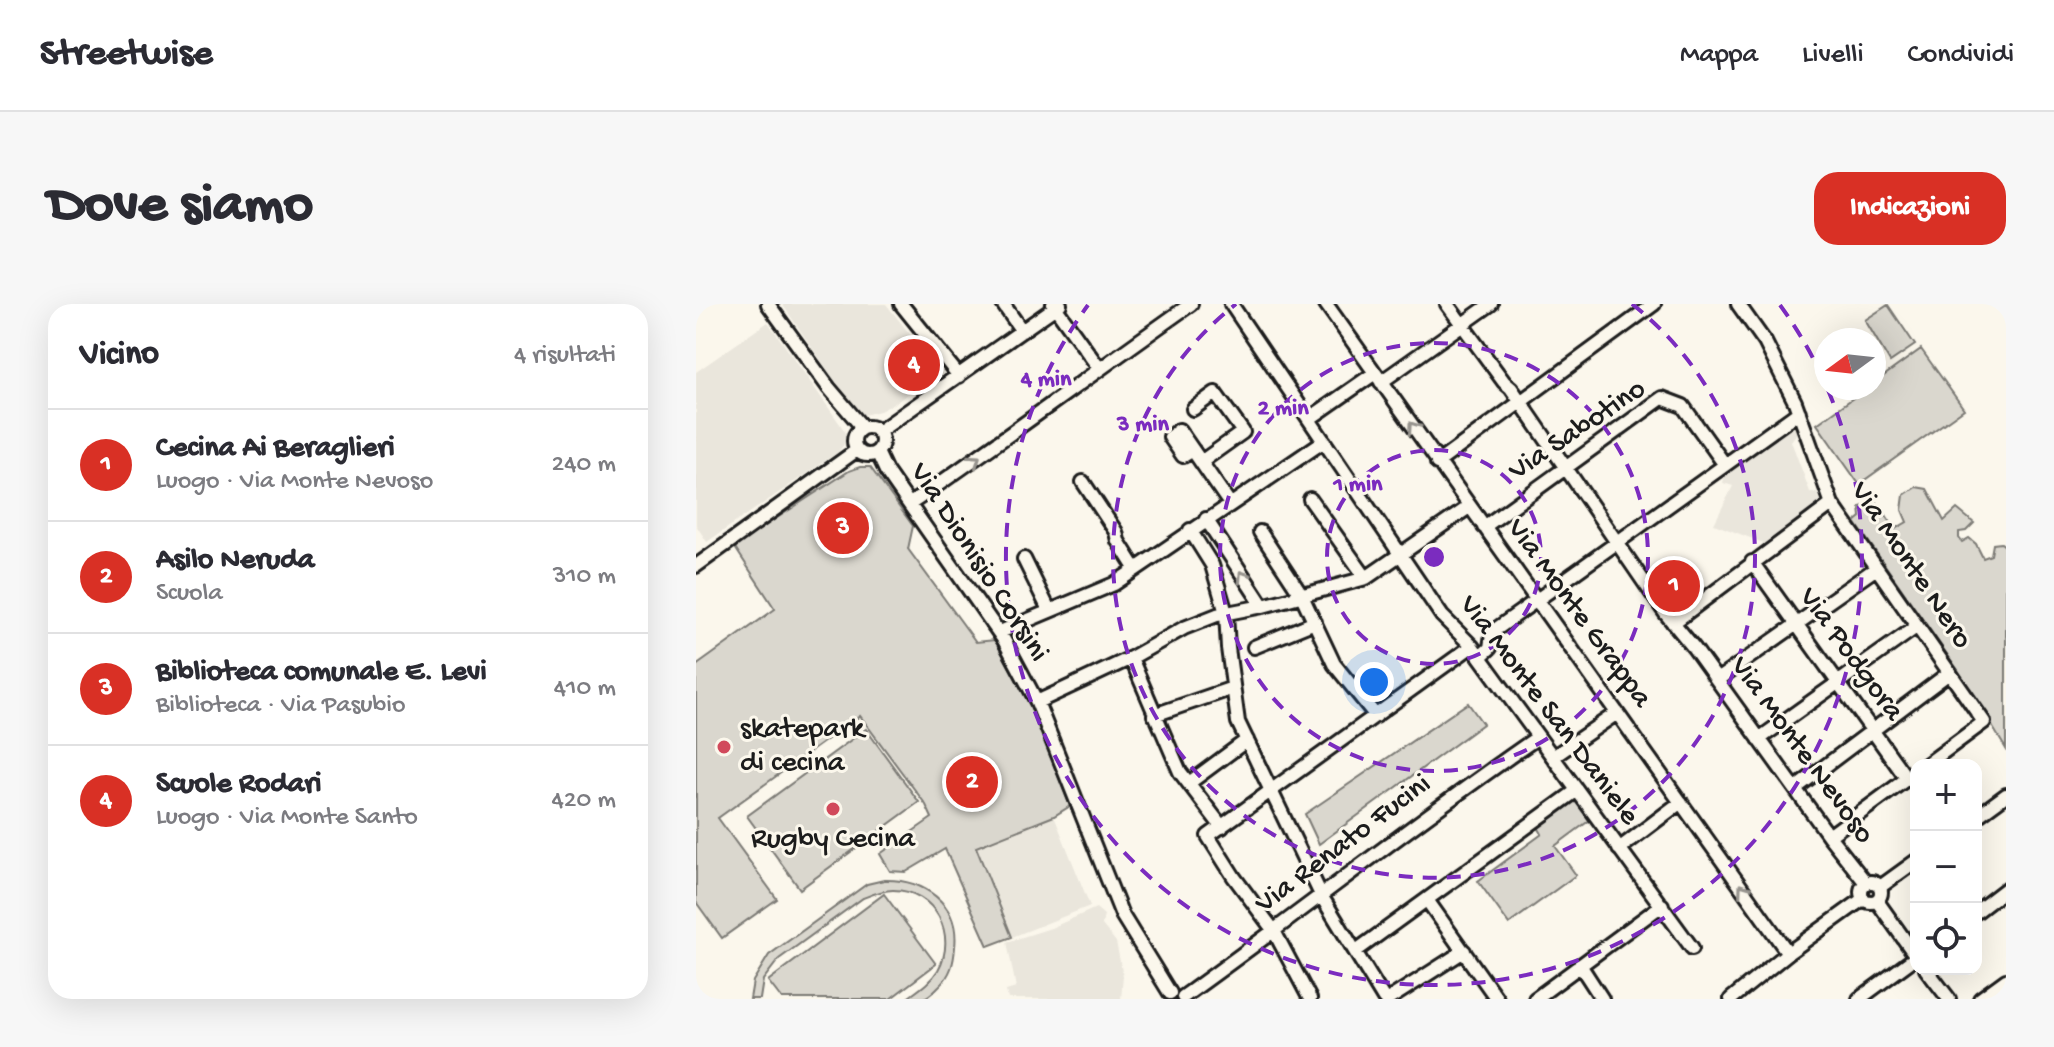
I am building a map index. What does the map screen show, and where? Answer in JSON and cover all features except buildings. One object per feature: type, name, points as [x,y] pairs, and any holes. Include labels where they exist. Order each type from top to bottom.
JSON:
[{"type":"street","points":[[768,304],[859,431]]},
{"type":"street","points":[[1003,304],[1022,331]]},
{"type":"street","points":[[910,504],[1021,428],[1099,368],[1191,304]]},
{"type":"street","name":"Via Monte San Daniele","points":[[1231,304],[1442,616],[1476,652],[1692,948]]},
{"type":"street","name":"Via Monte Grappa","points":[[1326,304],[1788,953]]},
{"type":"street","name":"Via Monte Nevoso","points":[[1447,304],[1660,601],[1668,606],[1675,621],[1692,638],[1694,648],[1866,883]]},
{"type":"street","points":[[1309,419],[1491,304]]},
{"type":"street","points":[[1437,463],[1654,304]]},
{"type":"street","name":"Via Monte Nero","points":[[1738,304],[1765,342],[1799,412],[1832,504],[1984,722],[1934,759]]},
{"type":"street","points":[[902,305],[959,376]]},
{"type":"street","points":[[878,432],[1056,305],[1099,368]]},
{"type":"street","points":[[1193,409],[1215,393],[1243,432],[1201,462]]},
{"type":"street","name":"Via Sabotino","points":[[1484,527],[1662,398],[1683,406],[1725,465]]},
{"type":"street","points":[[1310,999],[1274,931],[1208,836],[1376,716],[1476,652],[1490,648],[1495,630],[1799,412]]},
{"type":"street","points":[[874,429],[878,432],[881,446],[877,452],[870,455],[857,450],[854,445],[859,431],[874,429]]},
{"type":"street","points":[[1000,632],[1114,584],[1324,441]]},
{"type":"street","points":[[696,566],[857,450]]},
{"type":"street","points":[[1193,450],[1230,504]]},
{"type":"street","name":"Via Dionisio Corsini","points":[[877,452],[886,471],[1000,632],[1037,702],[1122,915],[1174,997]]},
{"type":"street","points":[[1083,482],[1135,568]]},
{"type":"street","points":[[1310,499],[1366,578]]},
{"type":"street","points":[[1675,621],[1832,504]]},
{"type":"street","points":[[1037,702],[1131,658],[1184,628],[1226,613],[1366,578],[1469,507]]},
{"type":"street","points":[[1206,519],[1263,606]]},
{"type":"street","points":[[1190,530],[1212,565],[1226,613],[1238,722],[1322,897],[1387,999],[1464,951]]},
{"type":"street","points":[[1260,532],[1302,596],[1334,664],[1376,716]]},
{"type":"street","points":[[1024,559],[1049,610]]},
{"type":"street","name":"Via Podgora","points":[[1752,562],[1873,732],[1910,774]]},
{"type":"street","points":[[1717,680],[1875,569]]},
{"type":"street","points":[[1254,647],[1315,622]]},
{"type":"street","points":[[1759,739],[1916,627]]},
{"type":"street","points":[[1131,658],[1180,772],[1222,827]]},
{"type":"street","points":[[1796,788],[1949,673]]},
{"type":"street","points":[[1154,715],[1233,688]]},
{"type":"street","points":[[1553,757],[1617,713]]},
{"type":"street","name":"Via Renato Fucini","points":[[1174,997],[1322,897],[1457,792],[1538,737]]},
{"type":"street","points":[[1189,783],[1247,740]]},
{"type":"street","points":[[1829,836],[1910,777]]},
{"type":"street","points":[[1356,951],[1576,791]]},
{"type":"street","points":[[1982,813],[2006,795]]},
{"type":"street","points":[[1619,849],[1681,802]]},
{"type":"street","points":[[1910,866],[1879,894],[1871,903],[1863,899],[1861,891],[1866,883],[1873,882],[1879,894],[1910,946]]},
{"type":"street","points":[[1982,907],[2006,889]]},
{"type":"street","points":[[1732,999],[1788,953],[1863,899]]},
{"type":"street","points":[[1427,900],[1497,999]]},
{"type":"street","points":[[1535,999],[1662,905]]},
{"type":"street","points":[[1859,999],[1910,961]]},
{"type":"street","points":[[1580,965],[1602,999]]},
{"type":"street","points":[[1931,975],[1949,999]]},
{"type":"street","points":[[1980,999],[2006,980]]},
{"type":"shaded area","points":[[782,304],[886,304],[940,372],[895,403],[880,411],[859,416]]},
{"type":"shaded area","points":[[1888,305],[1915,345],[1890,362],[1886,355],[1886,328],[1870,328],[1865,320]]},
{"type":"shaded area","points":[[768,322],[846,433],[845,443],[838,452],[707,542],[696,525],[696,372]]},
{"type":"shaded area","points":[[1921,349],[1964,409],[1859,484],[1817,424],[1850,400],[1886,400],[1886,374]]},
{"type":"shaded area","points":[[1794,422],[1797,433],[1791,441],[1810,492],[1817,493],[1822,504],[1766,544],[1714,524],[1733,486],[1723,483],[1725,474]]},
{"type":"shaded area","points":[[870,467],[913,526],[908,549],[976,642],[995,640],[1030,705],[1070,806],[1054,816],[976,847],[1012,937],[988,946],[945,849],[906,872],[890,871],[880,854],[932,818],[926,805],[860,716],[718,818],[777,899],[722,938],[696,902],[696,666],[775,609],[734,546],[849,471]]},
{"type":"shaded area","points":[[1916,487],[1927,489],[1944,521],[1957,509],[1974,523],[1966,531],[1959,532],[1959,538],[1962,542],[1969,538],[1983,558],[1991,555],[1993,544],[2001,543],[2006,547],[2006,749],[1958,670],[1855,522],[1861,517],[1860,507],[1877,503],[1877,512],[1884,512],[1895,529],[1907,522],[1902,510],[1904,495]]},
{"type":"shaded area","points":[[1468,703],[1483,724],[1319,844],[1305,814]]},
{"type":"shaded area","name":"Rugby Cecina","points":[[866,729],[919,802],[800,889],[747,816]]},
{"type":"shaded area","points":[[1575,800],[1590,820],[1555,846],[1576,875],[1509,924],[1478,881],[1542,834],[1538,827]]},
{"type":"shaded area","points":[[1054,816],[1090,906],[1012,937],[976,847]]},
{"type":"shaded area","points":[[884,880],[925,889],[945,906],[952,918],[955,931],[953,963],[932,993],[924,998],[906,999],[928,983],[938,970],[944,957],[944,929],[931,906],[921,898],[893,890],[863,898],[779,959],[763,980],[760,999],[750,999],[753,981],[769,955],[867,884]]},
{"type":"shaded area","points":[[884,894],[936,964],[890,999],[782,999],[768,981]]},
{"type":"shaded area","points":[[1096,908],[1104,915],[1102,925],[1116,942],[1123,976],[1121,999],[1008,999],[1006,991],[1016,988],[1007,942],[1051,928]]},
{"type":"place","name":"Scuole Rodari","points":[[914,365]]},
{"type":"place","name":"Biblioteca comunale E. Levi","points":[[843,528]]},
{"type":"place","name":"Cecina Ai Beraglieri","points":[[1674,586]]},
{"type":"place","name":"skatepark di cecina","points":[[724,747]]},
{"type":"place","name":"Asilo Neruda","points":[[972,782]]},
{"type":"place","name":"Rugby Cecina","points":[[833,809]]}]
